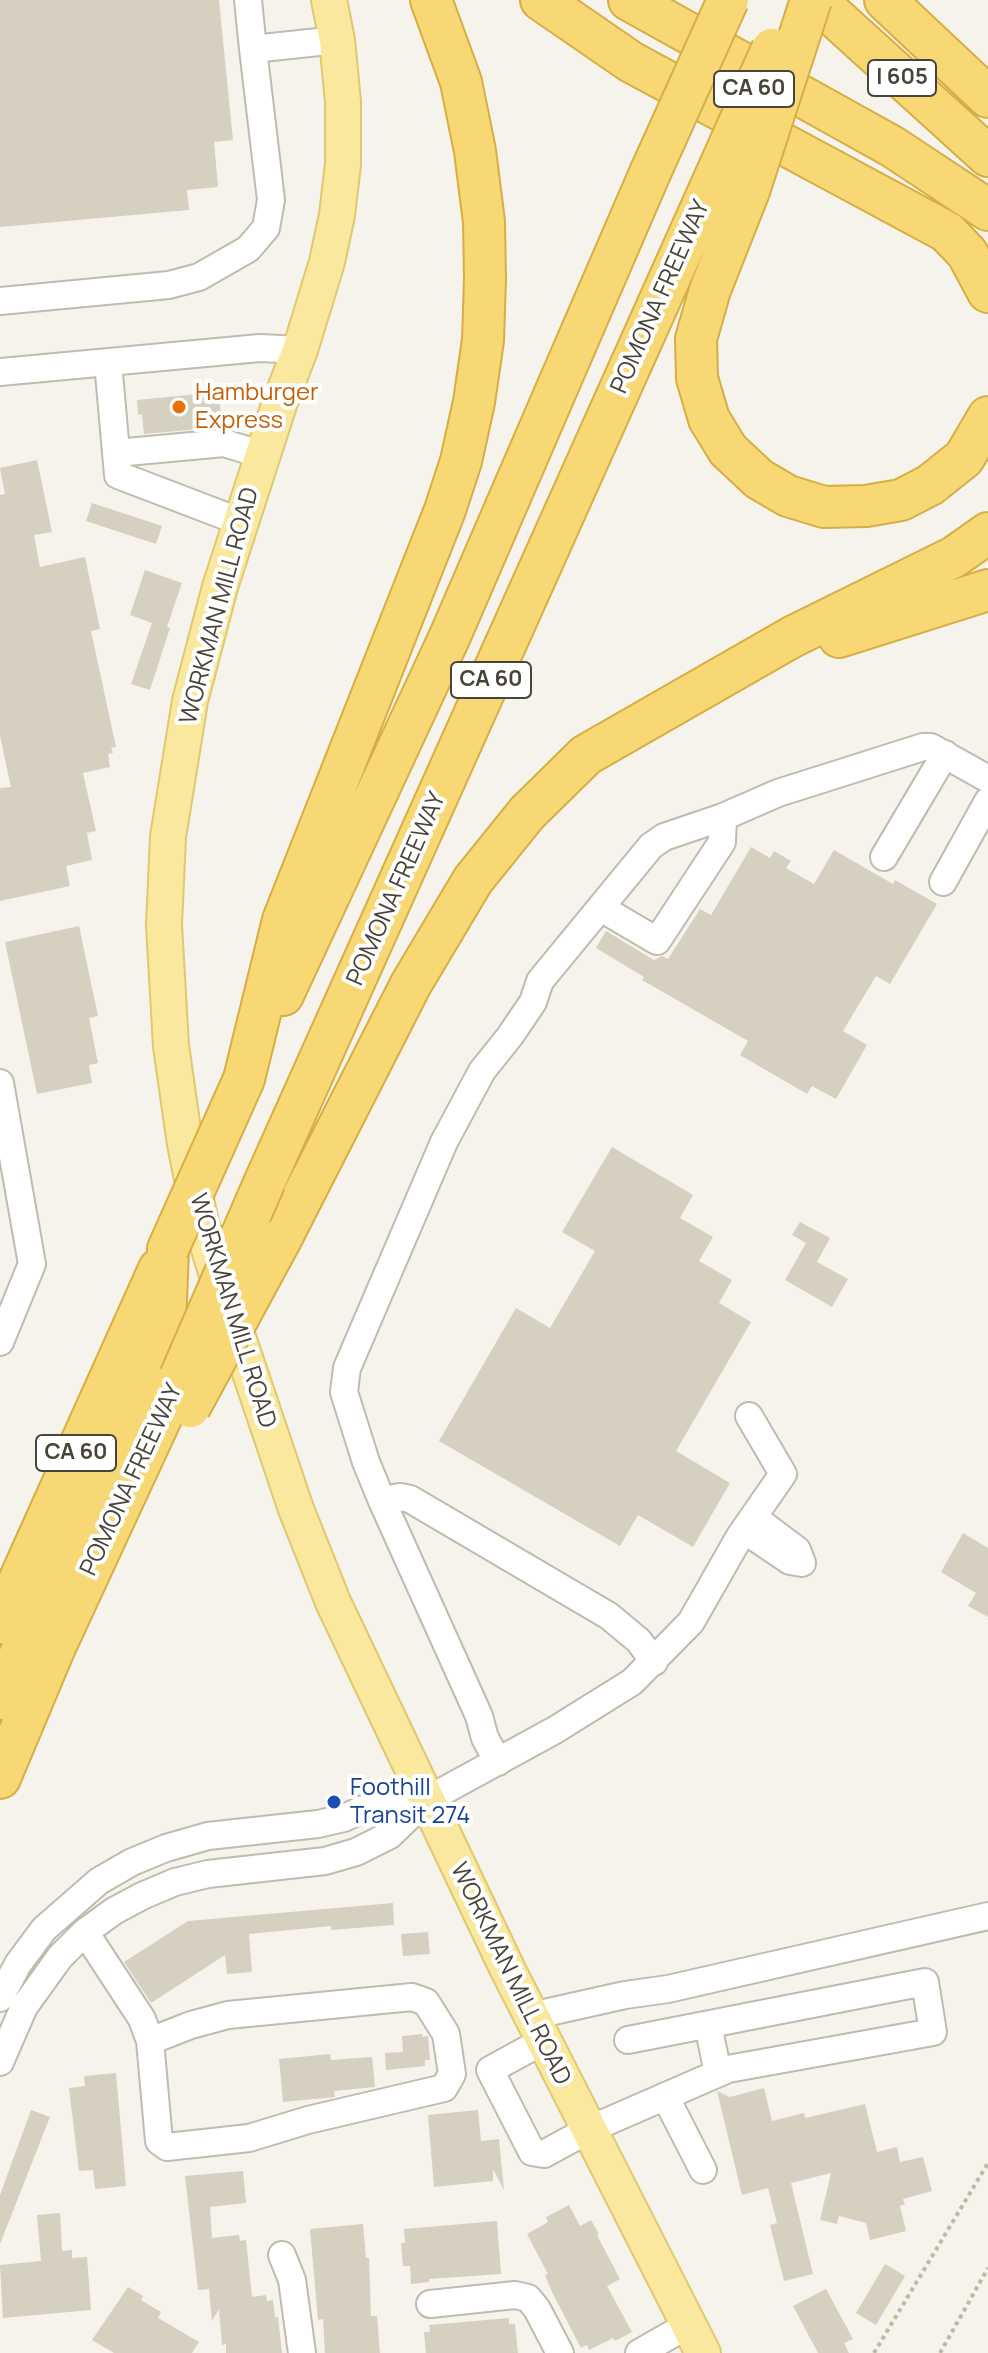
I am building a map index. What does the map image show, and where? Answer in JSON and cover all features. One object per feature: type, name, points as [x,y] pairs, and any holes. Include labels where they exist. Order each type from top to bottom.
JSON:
[{"type":"highway","points":[[244,1079],[283,920],[445,510],[461,461],[474,402],[483,340],[484,222],[475,151],[461,82],[431,0]]},
{"type":"highway","points":[[541,0],[589,36],[631,62],[947,232],[967,253],[988,292]]},
{"type":"highway","points":[[629,0],[893,147],[988,210]]},
{"type":"highway","points":[[650,173],[714,0]]},
{"type":"highway","name":"CA 60","points":[[0,1623],[244,1079],[450,636],[728,0]]},
{"type":"highway","name":"POMONA FREEWAY","points":[[0,1778],[55,1647],[185,1392],[265,1181],[732,184],[794,0]]},
{"type":"highway","points":[[814,0],[732,184],[710,290],[696,339],[697,378],[709,419],[728,450],[759,479],[788,496],[824,507],[866,506],[901,500],[930,485],[964,458],[988,417]]},
{"type":"highway","name":"I 605","points":[[814,0],[988,156]]},
{"type":"highway","points":[[845,0],[988,129]]},
{"type":"highway","name":"I 605","points":[[885,0],[988,97]]},
{"type":"highway","points":[[185,1392],[281,1239],[411,984],[473,880],[527,813],[586,755],[792,637],[954,557],[988,533]]},
{"type":"highway","points":[[726,676],[888,620],[988,590]]},
{"type":"highway","points":[[0,1699],[165,1327],[160,1266]]},
{"type":"main road","name":"WORKMAN MILL ROAD","points":[[329,0],[337,40],[343,102],[343,164],[337,215],[327,262],[300,350],[220,587],[190,701],[168,837],[164,925],[171,1046],[185,1144],[200,1219],[215,1269],[296,1509],[333,1602],[425,1801],[697,2345]]},
{"type":"street","points":[[0,301],[169,285],[199,277],[248,249],[266,228],[271,200],[248,0]]},
{"type":"street","points":[[253,49],[337,40]]},
{"type":"street","points":[[0,372],[260,348],[300,350]]},
{"type":"street","points":[[108,362],[118,475],[241,522]]},
{"type":"street","points":[[116,453],[224,443],[263,455]]},
{"type":"street","points":[[498,1762],[382,1501],[344,1392],[347,1368],[438,1155],[482,1071],[533,1002],[540,981],[651,846],[664,837],[723,817],[778,793],[923,747],[931,747],[988,779]]},
{"type":"street","points":[[884,857],[945,754]]},
{"type":"street","points":[[943,882],[988,801]]},
{"type":"street","points":[[601,908],[657,941],[722,842],[723,817]]},
{"type":"street","points":[[0,1083],[32,1264],[0,1342]]},
{"type":"street","points":[[0,2062],[24,2007],[60,1957],[85,1932],[142,1896],[175,1882],[239,1869],[325,1861],[356,1852],[390,1835],[425,1801],[605,1701],[654,1662],[691,1622],[749,1523],[783,1474],[749,1416]]},
{"type":"street","points":[[382,1501],[400,1497],[410,1499],[582,1600],[624,1627],[654,1662]]},
{"type":"street","points":[[0,1998],[18,1964],[44,1929],[99,1881],[132,1862],[208,1836],[318,1824],[344,1818],[374,1804],[425,1801]]},
{"type":"street","points":[[452,2074],[490,2070],[537,2028],[625,1995],[693,1983],[988,1916]]},
{"type":"street","points":[[85,1932],[142,2019],[150,2041],[159,2141],[167,2147],[249,2138],[308,2120],[444,2088],[452,2074],[446,2034],[426,2002],[412,1997],[228,2015],[150,2041]]},
{"type":"street","points":[[490,2070],[532,2152],[544,2154],[588,2130],[728,2069],[933,2032],[925,1982],[628,2040]]},
{"type":"street","points":[[708,2025],[718,2073]]},
{"type":"street","points":[[665,2096],[703,2170]]},
{"type":"street","points":[[282,2255],[292,2280],[302,2353]]},
{"type":"street","points":[[430,2304],[515,2295],[528,2298],[560,2353]]},
{"type":"street","points":[[639,2353],[697,2345]]},
{"type":"path","points":[[874,2353],[988,2163]]},
{"type":"path","points":[[940,2353],[988,2268]]},
{"type":"building","points":[[0,0],[219,0],[233,140],[214,142],[218,187],[187,190],[189,210],[0,227]]},
{"type":"building","name":"Hamburger Express","points":[[219,392],[222,427],[144,434],[137,400]]},
{"type":"building","points":[[37,460],[52,532],[34,535],[40,567],[85,557],[100,629],[91,631],[116,747],[111,748],[113,753],[108,754],[110,767],[83,773],[96,831],[87,833],[92,860],[66,866],[70,886],[0,901],[0,788],[11,787],[0,736],[0,495],[5,494],[0,468]]},
{"type":"building","points":[[92,503],[162,526],[156,544],[86,521]]},
{"type":"building","points":[[145,570],[182,583],[150,690],[131,684],[152,623],[130,615]]},
{"type":"building","points":[[751,847],[770,858],[774,851],[791,861],[786,868],[814,884],[834,850],[893,884],[895,880],[937,904],[890,984],[876,976],[843,1031],[867,1045],[836,1099],[812,1086],[807,1094],[740,1055],[748,1041],[642,980],[644,977],[596,948],[606,931],[654,960],[662,956],[668,959],[700,909],[711,915]]},
{"type":"building","points":[[79,926],[98,1016],[89,1018],[98,1063],[89,1065],[92,1083],[37,1094],[5,942]]},
{"type":"building","points":[[612,1147],[693,1195],[680,1218],[713,1237],[699,1261],[732,1280],[719,1303],[751,1322],[676,1451],[730,1483],[693,1547],[638,1515],[620,1546],[439,1441],[516,1308],[550,1328],[595,1251],[562,1232]]},
{"type":"building","points":[[800,1222],[830,1238],[817,1262],[848,1279],[832,1307],[785,1280],[806,1243],[792,1235]]},
{"type":"building","points":[[963,1533],[988,1548],[988,1617],[968,1606],[976,1593],[941,1572]]},
{"type":"building","points":[[393,1903],[394,1925],[331,1930],[331,1926],[249,1934],[252,1972],[227,1974],[225,1955],[151,2003],[124,1962],[188,1921]]},
{"type":"building","points":[[428,1932],[430,1954],[403,1956],[401,1934]]},
{"type":"building","points":[[422,2034],[423,2037],[428,2036],[430,2060],[425,2060],[425,2066],[386,2070],[385,2053],[403,2052],[402,2036]]},
{"type":"building","points":[[330,2054],[331,2060],[372,2057],[375,2087],[334,2091],[335,2097],[283,2102],[279,2059]]},
{"type":"building","points":[[116,2073],[126,2186],[95,2189],[93,2170],[79,2171],[69,2088],[85,2086],[84,2076]]},
{"type":"building","points":[[764,2088],[772,2121],[804,2113],[805,2118],[865,2104],[877,2152],[897,2147],[900,2162],[923,2157],[932,2191],[903,2199],[905,2204],[900,2206],[906,2231],[870,2240],[866,2223],[839,2216],[837,2224],[820,2220],[831,2173],[791,2183],[813,2274],[784,2281],[770,2225],[777,2223],[768,2188],[742,2195],[717,2091],[730,2097]]},
{"type":"building","points":[[31,2110],[50,2117],[0,2244],[0,2195]]},
{"type":"building","points":[[478,2110],[481,2141],[499,2139],[504,2190],[493,2169],[493,2181],[434,2187],[428,2115]]},
{"type":"building","points":[[243,2171],[246,2203],[210,2207],[212,2238],[239,2235],[240,2241],[246,2240],[252,2297],[266,2295],[267,2301],[273,2300],[282,2353],[226,2353],[226,2344],[222,2345],[219,2309],[212,2321],[209,2289],[198,2290],[185,2176]]},
{"type":"building","points":[[569,2205],[580,2226],[591,2220],[599,2234],[620,2279],[607,2286],[632,2332],[589,2350],[587,2345],[581,2348],[527,2234],[548,2222],[546,2217]]},
{"type":"building","points":[[60,2213],[62,2251],[72,2250],[72,2258],[87,2257],[91,2310],[3,2318],[0,2265],[41,2261],[37,2215]]},
{"type":"building","points":[[497,2221],[501,2274],[429,2279],[429,2282],[411,2284],[410,2266],[403,2266],[401,2243],[405,2243],[404,2229]]},
{"type":"building","points":[[363,2224],[366,2258],[369,2258],[371,2316],[377,2316],[380,2353],[325,2353],[323,2319],[318,2320],[310,2229]]},
{"type":"building","points":[[885,2264],[905,2276],[876,2325],[856,2313]]},
{"type":"building","points":[[128,2287],[143,2296],[141,2300],[161,2312],[158,2318],[199,2342],[192,2353],[114,2353],[92,2340]]},
{"type":"building","points":[[826,2289],[853,2339],[844,2343],[849,2353],[818,2353],[793,2306]]},
{"type":"building","points":[[509,2318],[509,2324],[515,2324],[518,2353],[426,2353],[424,2332],[430,2332],[429,2325]]},
{"type":"place","name":"Hamburger Express","points":[[179,407]]},
{"type":"place","name":"Foothill Transit 274","points":[[334,1802]]}]
